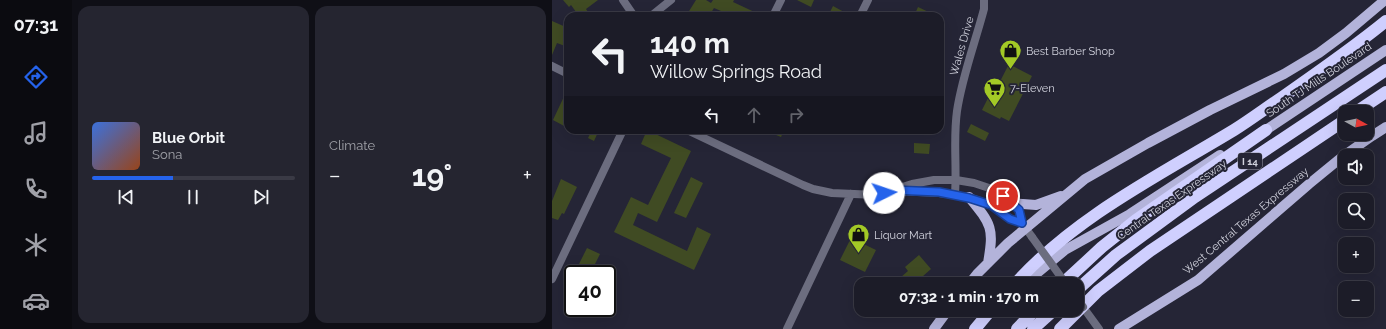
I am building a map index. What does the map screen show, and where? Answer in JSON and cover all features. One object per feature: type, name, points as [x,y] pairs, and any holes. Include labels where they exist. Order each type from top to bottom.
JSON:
[{"type":"highway","points":[[1021,277],[1067,235],[1091,217],[1236,129],[1301,84],[1386,21]]},
{"type":"highway","name":"Central Texas Expressway","points":[[1084,284],[1116,255],[1195,197],[1386,70]]},
{"type":"highway","points":[[1366,105],[1386,92]]},
{"type":"highway","name":"I 14","points":[[1060,329],[1098,291],[1150,251],[1338,125]]},
{"type":"highway","points":[[1070,277],[1102,247],[1136,220],[1266,130]]},
{"type":"highway","points":[[976,329],[985,317]]},
{"type":"highway","points":[[1016,329],[1028,317]]},
{"type":"highway","points":[[1033,329],[1046,317]]},
{"type":"main road","points":[[976,277],[1008,243],[1027,230],[1085,179],[1210,110],[1284,74],[1319,53],[1346,33],[1385,0]]},
{"type":"main road","name":"South TJ Mills Boulevard","points":[[1032,277],[1065,250],[1130,214],[1232,147],[1266,130],[1385,51]]},
{"type":"main road","name":"West Central Texas Expressway","points":[[1119,329],[1198,280],[1314,179],[1342,157],[1386,127]]},
{"type":"main road","points":[[1010,203],[1036,205],[1067,194]]},
{"type":"main road","points":[[969,198],[984,216],[990,227],[992,241],[988,264]]},
{"type":"main road","points":[[934,329],[943,317]]},
{"type":"main road","points":[[976,329],[989,317]]},
{"type":"street","points":[[623,0],[631,12]]},
{"type":"street","points":[[656,12],[670,0]]},
{"type":"street","points":[[775,12],[781,0]]},
{"type":"street","points":[[862,12],[868,0]]},
{"type":"street","name":"Wales Drive","points":[[955,194],[957,109],[962,85],[984,9],[984,0]]},
{"type":"street","points":[[552,66],[564,72]]},
{"type":"street","points":[[552,279],[621,134]]},
{"type":"street","points":[[696,134],[813,189],[832,193],[876,195],[912,184],[934,180],[956,180],[991,188],[1019,210],[1027,230],[1061,277]]},
{"type":"street","points":[[893,190],[955,194],[969,198],[991,205],[1027,230]]},
{"type":"street","points":[[787,329],[851,194]]},
{"type":"street","points":[[1084,308],[1099,329]]},
{"type":"building","points":[[563,0],[598,0],[586,9],[588,12],[576,12],[571,5],[569,7]]},
{"type":"building","points":[[696,0],[706,0],[711,3],[713,0],[734,0],[733,2],[754,12],[723,12],[714,8],[712,12],[688,12]]},
{"type":"building","points":[[797,0],[814,0],[811,7]]},
{"type":"building","points":[[833,6],[844,12],[830,12]]},
{"type":"building","points":[[918,7],[929,12],[916,12]]},
{"type":"building","points":[[552,21],[564,26],[564,46],[557,43],[552,55]]},
{"type":"building","points":[[1009,64],[1032,76],[1009,121],[1001,117],[1000,119],[982,110],[989,96],[992,97]]},
{"type":"building","points":[[564,97],[564,126],[553,120]]},
{"type":"building","points":[[971,124],[989,133],[985,141],[967,132]]},
{"type":"building","points":[[590,134],[597,134],[594,141],[588,138]]},
{"type":"building","points":[[645,134],[655,134],[691,151],[657,222],[638,213],[633,225],[687,251],[697,227],[711,234],[694,270],[614,232],[631,197],[648,205],[671,158],[641,144]]},
{"type":"building","points":[[774,134],[782,134],[781,137]]},
{"type":"building","points":[[914,143],[930,144],[929,154],[914,153]]},
{"type":"building","points":[[691,177],[703,183],[686,218],[674,213]]},
{"type":"building","points":[[561,179],[577,187],[564,214],[562,213],[558,220],[552,218],[552,201]]},
{"type":"building","name":"Liquor Mart","points":[[851,238],[876,250],[865,272],[840,260]]},
{"type":"building","points":[[587,248],[600,254],[594,265],[578,265]]},
{"type":"building","points":[[919,255],[931,269],[922,277],[901,277],[908,271],[905,267]]},
{"type":"place","name":"Best Barber Shop","points":[[1010,70]]},
{"type":"place","name":"7-Eleven","points":[[995,108]]},
{"type":"place","name":"Liquor Mart","points":[[858,254]]},
{"type":"route","points":[[884,193],[893,190],[955,194],[991,205],[1010,219],[1022,223],[1019,210],[1003,196]]}]
